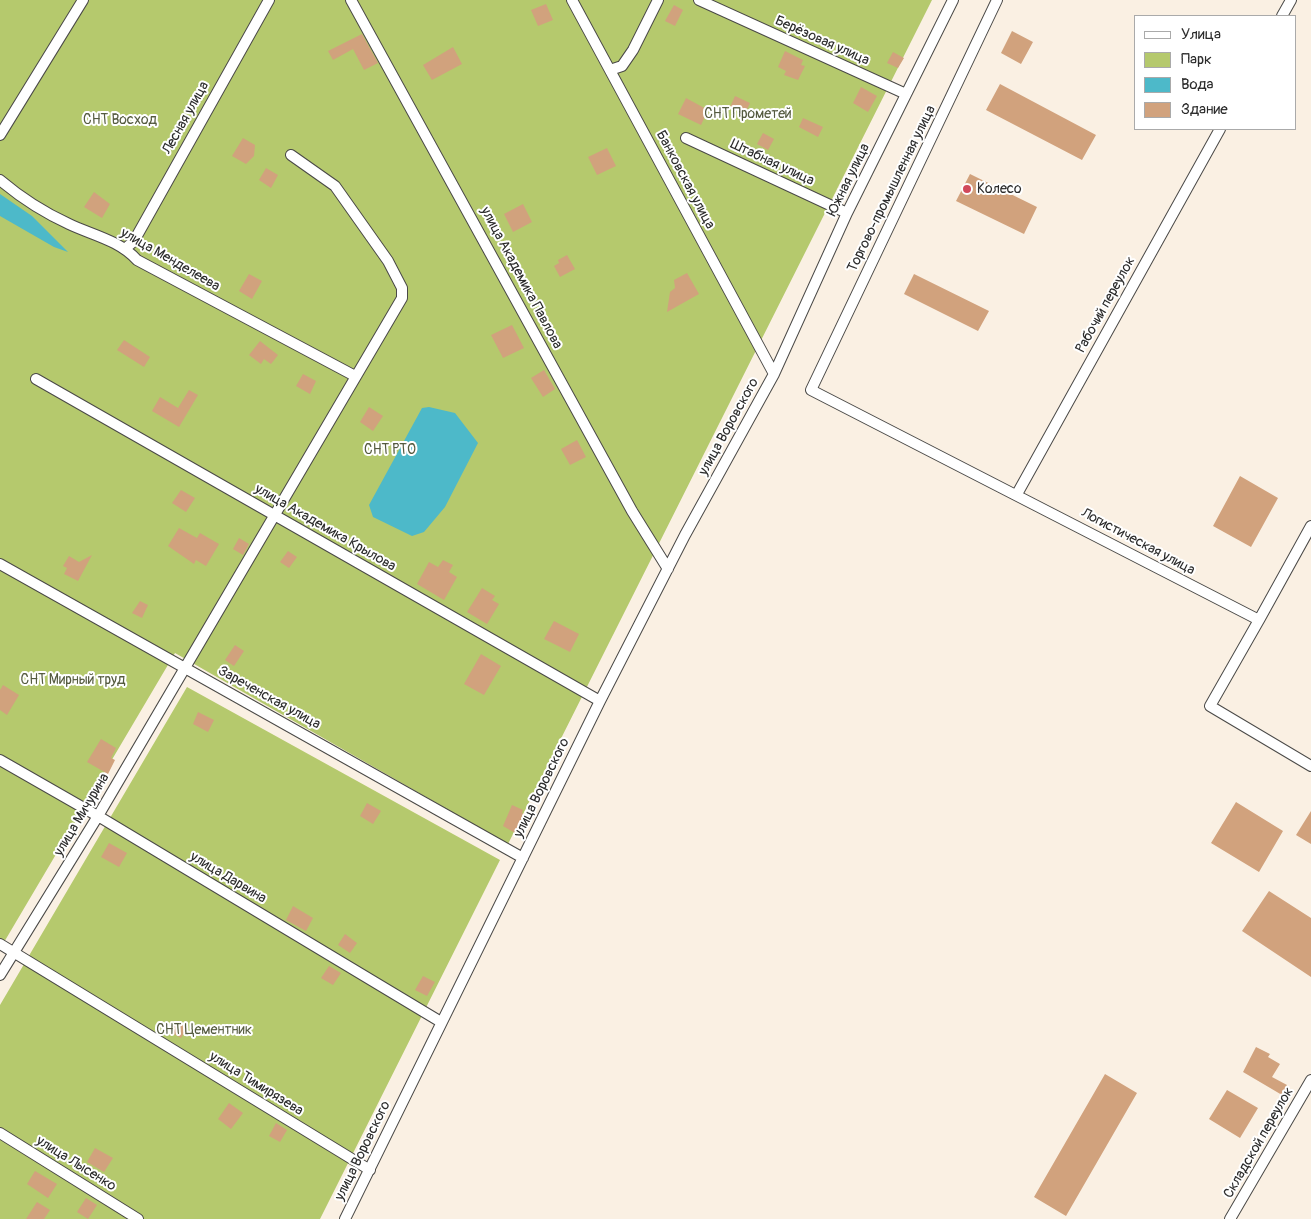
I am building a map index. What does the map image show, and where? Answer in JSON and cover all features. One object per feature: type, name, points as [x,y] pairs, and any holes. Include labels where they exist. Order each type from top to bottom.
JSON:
[{"type":"street","points":[[0,135],[83,0]]},
{"type":"street","name":"Лесная улица","points":[[126,248],[134,241],[268,0]]},
{"type":"street","name":"улица Академика Павлова","points":[[351,0],[632,511],[668,569]]},
{"type":"street","name":"Банковская улица","points":[[572,0],[774,374]]},
{"type":"street","points":[[610,70],[622,66],[633,50],[658,0]]},
{"type":"street","name":"Берёзовая улица","points":[[699,0],[906,94]]},
{"type":"street","name":"Южная улица","points":[[774,374],[847,213],[953,0]]},
{"type":"street","name":"Торгово-промышленная улица","points":[[811,390],[997,0]]},
{"type":"street","points":[[1283,15],[1292,0]]},
{"type":"street","name":"Рабочий переулок","points":[[1017,494],[1219,130]]},
{"type":"street","name":"Штабная улица","points":[[686,138],[847,213]]},
{"type":"street","name":"улица Мичурина","points":[[0,975],[13,951],[98,816],[354,376],[402,298],[402,288],[379,247],[335,186],[291,155]]},
{"type":"street","name":"улица Менделеева","points":[[0,180],[11,190],[67,223],[126,248],[137,260],[354,376]]},
{"type":"street","name":"улица Воровского","points":[[345,1219],[440,1022],[600,701],[668,569],[774,374]]},
{"type":"street","name":"улица Академика Крылова","points":[[36,379],[600,701]]},
{"type":"street","name":"Логистическая улица","points":[[811,390],[1017,494],[1259,620]]},
{"type":"street","points":[[1311,526],[1210,706],[1311,766]]},
{"type":"street","name":"Зареченская улица","points":[[0,564],[523,858]]},
{"type":"street","name":"улица Дарвина","points":[[0,760],[98,816],[440,1022]]},
{"type":"street","name":"улица Тимирязева","points":[[0,944],[370,1170]]},
{"type":"street","name":"Складской переулок","points":[[1230,1219],[1311,1080]]},
{"type":"street","name":"улица Лысенко","points":[[0,1133],[138,1219]]},
{"type":"green space","name":"СНТ РТО","points":[[0,0],[932,0],[508,844],[175,653],[0,949]]},
{"type":"green space","name":"СНТ Цементник","points":[[187,687],[500,860],[320,1219],[0,1219],[0,1005]]},
{"type":"water","points":[[0,194],[32,216],[68,252],[54,247],[0,216]]},
{"type":"water","points":[[429,407],[455,413],[478,443],[445,507],[424,532],[412,536],[373,517],[369,505],[422,408]]},
{"type":"building","points":[[546,4],[553,20],[538,26],[531,10]]},
{"type":"building","points":[[674,5],[683,10],[675,26],[665,21]]},
{"type":"building","points":[[1012,31],[1033,42],[1021,64],[1001,53]]},
{"type":"building","points":[[362,34],[378,63],[364,70],[353,49],[333,60],[328,51]]},
{"type":"building","points":[[453,47],[462,64],[432,80],[423,65]]},
{"type":"building","points":[[785,51],[803,60],[801,65],[805,66],[798,80],[784,75],[786,71],[778,67]]},
{"type":"building","points":[[893,52],[904,58],[898,68],[887,63]]},
{"type":"building","points":[[1000,84],[1096,135],[1082,160],[986,110]]},
{"type":"building","points":[[861,87],[877,96],[868,112],[853,103]]},
{"type":"building","points":[[735,96],[750,103],[745,114],[730,107]]},
{"type":"building","points":[[686,98],[708,110],[701,125],[678,114]]},
{"type":"building","points":[[803,118],[823,127],[818,137],[799,127]]},
{"type":"building","points":[[763,133],[774,139],[768,150],[757,144]]},
{"type":"building","points":[[243,138],[255,145],[254,156],[246,164],[232,156]]},
{"type":"building","points":[[607,148],[616,166],[597,175],[588,157]]},
{"type":"building","points":[[266,168],[278,175],[271,188],[259,180]]},
{"type":"building","points":[[970,174],[1037,207],[1024,234],[956,201]]},
{"type":"building","points":[[94,192],[110,204],[102,218],[84,207]]},
{"type":"building","points":[[523,204],[532,222],[513,232],[504,214]]},
{"type":"building","points":[[567,255],[575,269],[560,277],[554,266],[559,263],[558,260]]},
{"type":"building","points":[[687,273],[699,294],[667,312],[670,292],[675,288],[674,280]]},
{"type":"building","points":[[249,274],[262,281],[252,299],[239,291]]},
{"type":"building","points":[[914,274],[989,311],[978,331],[904,294]]},
{"type":"building","points":[[512,325],[524,348],[503,358],[491,335]]},
{"type":"building","points":[[124,340],[150,357],[144,367],[117,350]]},
{"type":"building","points":[[260,341],[278,355],[271,364],[264,359],[261,364],[249,355]]},
{"type":"building","points":[[544,370],[555,389],[543,397],[531,378]]},
{"type":"building","points":[[303,374],[316,381],[310,394],[296,386]]},
{"type":"building","points":[[189,390],[198,395],[179,427],[152,411],[160,397],[178,408]]},
{"type":"building","points":[[369,407],[383,416],[373,431],[360,422]]},
{"type":"building","points":[[577,440],[586,457],[570,465],[561,449]]},
{"type":"building","points":[[1240,476],[1278,498],[1251,547],[1213,526]]},
{"type":"building","points":[[181,490],[195,498],[186,512],[172,503]]},
{"type":"building","points":[[179,528],[197,538],[200,533],[219,544],[206,566],[196,560],[194,564],[168,546]]},
{"type":"building","points":[[239,538],[249,544],[243,555],[233,549]]},
{"type":"building","points":[[288,551],[297,557],[289,568],[280,562]]},
{"type":"building","points":[[92,555],[78,581],[64,574],[67,568],[63,566],[69,556],[79,562]]},
{"type":"building","points":[[443,560],[453,565],[449,572],[457,577],[444,600],[417,584],[429,562],[438,567]]},
{"type":"building","points":[[482,588],[495,596],[492,600],[499,604],[487,624],[467,612]]},
{"type":"building","points":[[140,601],[148,605],[142,618],[132,613]]},
{"type":"building","points":[[554,621],[579,634],[570,652],[544,639]]},
{"type":"building","points":[[235,645],[244,651],[234,666],[225,660]]},
{"type":"building","points":[[481,654],[501,666],[484,695],[464,684]]},
{"type":"building","points":[[3,685],[19,695],[7,715],[0,710],[0,690]]},
{"type":"building","points":[[198,712],[214,720],[208,732],[193,724]]},
{"type":"building","points":[[101,739],[116,748],[111,758],[115,760],[108,774],[87,762]]},
{"type":"building","points":[[1236,802],[1283,831],[1259,872],[1211,843]]},
{"type":"building","points":[[367,803],[381,811],[373,824],[360,816]]},
{"type":"building","points":[[512,805],[523,810],[522,813],[525,815],[515,833],[503,826]]},
{"type":"building","points":[[1311,811],[1311,844],[1296,835]]},
{"type":"building","points":[[109,843],[127,853],[119,867],[101,857]]},
{"type":"building","points":[[1269,891],[1311,918],[1311,977],[1242,931]]},
{"type":"building","points":[[293,906],[313,918],[306,931],[286,920]]},
{"type":"building","points":[[345,934],[357,943],[350,953],[338,945]]},
{"type":"building","points":[[329,966],[341,973],[333,985],[321,978]]},
{"type":"building","points":[[423,976],[435,982],[427,996],[415,990]]},
{"type":"building","points":[[176,1021],[187,1028],[181,1038],[170,1032]]},
{"type":"building","points":[[1256,1047],[1270,1054],[1268,1057],[1280,1064],[1272,1077],[1287,1085],[1282,1095],[1243,1072]]},
{"type":"building","points":[[1105,1074],[1137,1093],[1066,1216],[1034,1197]]},
{"type":"building","points":[[1227,1090],[1258,1108],[1240,1138],[1209,1119]]},
{"type":"building","points":[[229,1103],[243,1113],[231,1129],[218,1119]]},
{"type":"building","points":[[276,1123],[287,1130],[280,1142],[269,1136]]},
{"type":"building","points":[[95,1148],[113,1158],[104,1172],[87,1162]]},
{"type":"building","points":[[35,1171],[57,1184],[48,1198],[27,1184]]},
{"type":"building","points":[[86,1198],[97,1205],[88,1219],[77,1212]]},
{"type":"building","points":[[37,1202],[50,1210],[44,1219],[26,1219]]},
{"type":"place","name":"Колесо","points":[[967,189]]},
{"type":"park label","name":"СНТ Прометей","points":[[748,114]]},
{"type":"park label","name":"СНТ Восход","points":[[120,120]]},
{"type":"park label","name":"СНТ Мирный труд","points":[[73,680]]}]
